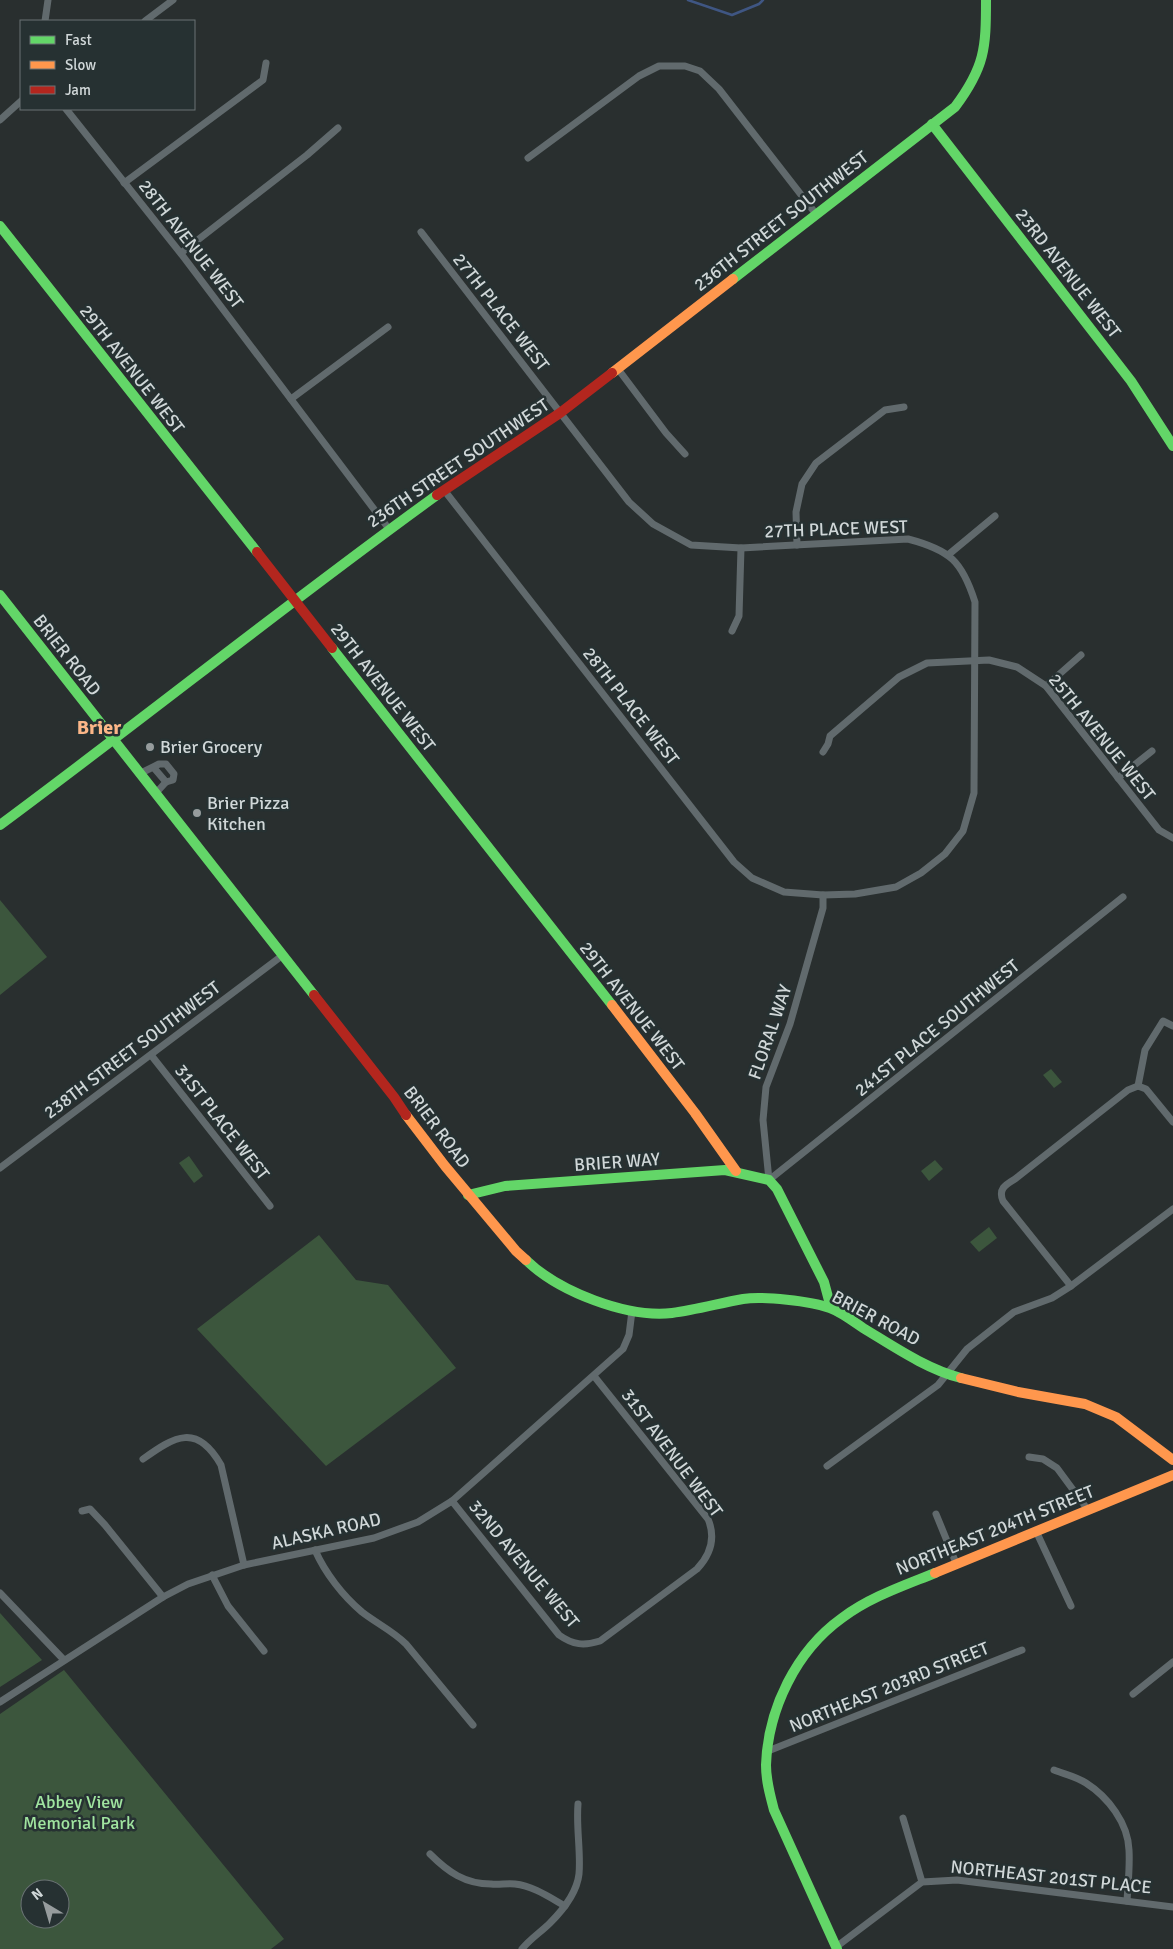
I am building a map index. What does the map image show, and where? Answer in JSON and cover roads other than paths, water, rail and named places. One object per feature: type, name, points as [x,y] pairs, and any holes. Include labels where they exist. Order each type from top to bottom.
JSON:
[{"type":"street","points":[[45,20],[48,0]]},
{"type":"street","points":[[146,20],[173,0]]},
{"type":"street","name":"236TH STREET SOUTHWEST","points":[[0,825],[113,741],[293,599],[444,490],[560,413],[956,107],[981,70],[986,48],[986,0]]},
{"type":"street","points":[[124,183],[263,80],[266,63]]},
{"type":"street","points":[[528,158],[639,76],[659,66],[685,66],[700,71],[719,89],[816,214]]},
{"type":"street","points":[[0,120],[20,102]]},
{"type":"street","name":"28TH AVENUE WEST","points":[[67,110],[181,253],[389,529]]},
{"type":"street","name":"23RD AVENUE WEST","points":[[932,124],[1132,381],[1173,446]]},
{"type":"street","points":[[181,253],[307,155],[338,128]]},
{"type":"street","name":"29TH AVENUE WEST","points":[[0,226],[545,919],[695,1113],[736,1171]]},
{"type":"street","name":"27TH PLACE WEST","points":[[421,232],[629,502],[654,524],[691,544],[741,548],[908,539],[928,544],[948,555],[967,577],[974,602],[974,793],[963,831],[942,857],[921,873],[896,887],[855,894],[823,896]]},
{"type":"street","points":[[291,399],[388,327]]},
{"type":"street","points":[[618,369],[666,434],[685,454]]},
{"type":"street","points":[[797,545],[796,512],[802,484],[816,463],[884,410],[904,408]]},
{"type":"street","name":"28TH PLACE WEST","points":[[444,490],[734,862],[752,878],[768,886],[784,892],[823,896]]},
{"type":"street","points":[[948,555],[995,516]]},
{"type":"street","points":[[732,631],[739,616],[741,548]]},
{"type":"street","name":"BRIER ROAD","points":[[0,595],[283,955],[468,1195],[516,1251],[537,1271],[562,1286],[589,1298],[632,1311],[657,1314],[673,1313],[746,1300],[792,1301],[831,1308],[894,1347],[946,1374],[1018,1392],[1085,1404],[1103,1411],[1116,1417],[1173,1460]]},
{"type":"street","points":[[1046,686],[1081,655]]},
{"type":"street","name":"25TH AVENUE WEST","points":[[822,752],[830,736],[899,677],[927,663],[973,659],[989,660],[1017,667],[1046,686],[1159,830],[1173,838]]},
{"type":"street","points":[[1118,778],[1152,751]]},
{"type":"street","points":[[139,774],[160,764],[166,764],[174,774],[173,780],[166,782],[155,794]]},
{"type":"street","points":[[154,768],[166,782]]},
{"type":"street","name":"FLORAL WAY","points":[[769,1180],[763,1120],[766,1087],[797,1002],[821,917],[823,896]]},
{"type":"street","name":"241ST PLACE SOUTHWEST","points":[[769,1180],[1123,897]]},
{"type":"street","name":"238TH STREET SOUTHWEST","points":[[0,1168],[283,955]]},
{"type":"street","points":[[1138,1086],[1145,1050],[1163,1020],[1173,1026]]},
{"type":"street","name":"31ST PLACE WEST","points":[[151,1055],[270,1206]]},
{"type":"street","points":[[1071,1286],[1003,1201],[1001,1196],[1005,1185],[1128,1090],[1138,1086],[1146,1089],[1173,1122]]},
{"type":"street","name":"BRIER WAY","points":[[468,1195],[505,1186],[725,1170],[769,1180]]},
{"type":"street","points":[[769,1180],[777,1190],[824,1282],[831,1308]]},
{"type":"street","points":[[827,1466],[938,1384],[967,1349],[1014,1312],[1052,1298],[1071,1286],[1173,1209]]},
{"type":"street","name":"ALASKA ROAD","points":[[0,1702],[163,1597],[188,1584],[244,1565],[374,1538],[418,1522],[452,1500],[623,1349],[629,1335],[632,1311]]},
{"type":"street","name":"31ST AVENUE WEST","points":[[576,1644],[589,1644],[600,1641],[697,1569],[709,1553],[713,1538],[712,1528],[708,1519],[594,1376]]},
{"type":"street","points":[[143,1459],[166,1442],[187,1436],[203,1442],[214,1452],[221,1465],[244,1565]]},
{"type":"street","points":[[1029,1457],[1043,1459],[1057,1468],[1088,1510]]},
{"type":"street","name":"NORTHEAST 204TH STREET","points":[[833,1948],[774,1808],[767,1776],[772,1725],[785,1688],[801,1660],[815,1642],[834,1623],[874,1598],[1173,1475]]},
{"type":"street","name":"32ND AVENUE WEST","points":[[452,1500],[559,1635],[576,1644]]},
{"type":"street","points":[[82,1511],[90,1509],[105,1524],[163,1597]]},
{"type":"street","points":[[936,1514],[956,1563]]},
{"type":"street","points":[[1036,1531],[1071,1606]]},
{"type":"street","points":[[315,1550],[319,1560],[344,1594],[363,1612],[394,1632],[406,1644],[473,1725]]},
{"type":"street","points":[[212,1575],[228,1606],[264,1651]]},
{"type":"street","points":[[0,1592],[64,1660]]},
{"type":"street","name":"NORTHEAST 203RD STREET","points":[[768,1752],[1022,1650]]},
{"type":"street","points":[[1133,1694],[1173,1662]]},
{"type":"street","points":[[1054,1770],[1085,1782],[1103,1796],[1114,1810],[1124,1829],[1130,1849],[1127,1901]]},
{"type":"street","points":[[522,1949],[565,1906],[575,1888],[579,1873],[578,1804]]},
{"type":"street","points":[[833,1948],[922,1882],[903,1818]]},
{"type":"street","points":[[430,1854],[444,1868],[458,1877],[476,1884],[514,1884],[534,1889],[565,1906]]},
{"type":"street","name":"NORTHEAST 201ST PLACE","points":[[922,1882],[957,1880],[1173,1907]]},
{"type":"waterway","points":[[688,0],[732,15],[759,4],[763,0]]},
{"type":"place","name":"Brier Grocery","points":[[150,747]]},
{"type":"place","name":"Brier Pizza Kitchen","points":[[197,813]]},
{"type":"district","name":"Brier","points":[[99,727]]},
{"type":"park label","name":"Abbey View Memorial Park","points":[[79,1812]]}]
